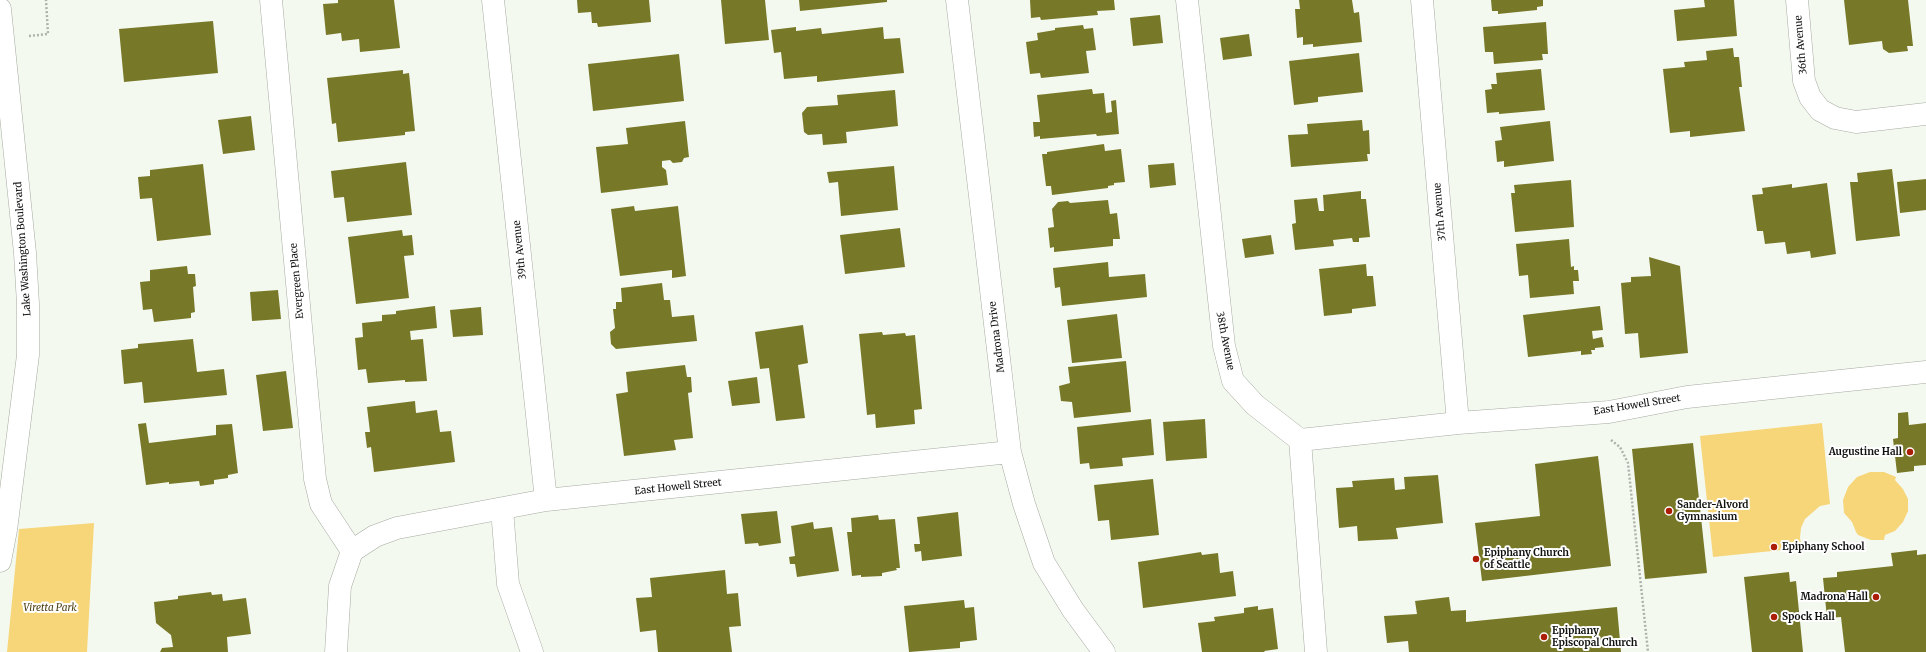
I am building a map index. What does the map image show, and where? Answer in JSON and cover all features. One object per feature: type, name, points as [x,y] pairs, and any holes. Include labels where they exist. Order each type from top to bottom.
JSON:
[{"type":"street","name":"Evergreen Place","points":[[271,0],[315,479],[321,504],[352,551]]},
{"type":"street","name":"39th Avenue","points":[[493,0],[546,500]]},
{"type":"street","name":"Madrona Drive","points":[[957,0],[1010,452],[1024,504],[1044,563],[1073,610],[1104,652]]},
{"type":"street","name":"38th Avenue","points":[[1187,0],[1219,306],[1224,346],[1231,374],[1233,381],[1255,405],[1300,440]]},
{"type":"street","name":"37th Avenue","points":[[1422,0],[1458,423]]},
{"type":"street","name":"36th Avenue","points":[[1797,0],[1804,81],[1810,97],[1820,110],[1835,118],[1856,122],[1926,114]]},
{"type":"street","name":"Lake Washington Boulevard","points":[[0,9],[25,253],[28,304],[28,356],[6,530],[0,561]]},
{"type":"street","name":"East Howell Street","points":[[1300,440],[1458,423],[1609,412],[1687,397],[1926,372]]},
{"type":"street","points":[[1300,440],[1316,652]]},
{"type":"street","name":"East Howell Street","points":[[352,551],[375,536],[397,528],[546,500],[1010,452]]},
{"type":"street","points":[[502,508],[508,584],[532,652]]},
{"type":"street","points":[[336,652],[340,586],[352,551]]},
{"type":"path","points":[[27,29],[28,36],[48,34],[46,0]]},
{"type":"path","points":[[1611,440],[1620,447],[1628,462],[1648,652]]},
{"type":"green space","points":[[1822,423],[1830,504],[1820,506],[1805,519],[1801,528],[1800,538],[1802,548],[1713,557],[1700,436]]},
{"type":"green space","points":[[1870,472],[1884,472],[1896,477],[1895,480],[1903,489],[1908,499],[1908,511],[1903,522],[1895,531],[1885,535],[1884,540],[1871,540],[1858,535],[1852,522],[1844,513],[1843,500],[1848,487],[1857,477]]},
{"type":"green space","name":"Viretta Park","points":[[94,523],[87,652],[7,652],[19,529]]},
{"type":"building","points":[[338,0],[394,0],[400,48],[360,52],[359,39],[342,41],[341,33],[326,35],[323,4],[338,3]]},
{"type":"building","points":[[577,0],[649,0],[651,22],[598,27],[597,23],[592,23],[591,12],[578,13]]},
{"type":"building","points":[[721,0],[765,0],[769,40],[725,44]]},
{"type":"building","points":[[799,0],[887,0],[887,2],[800,11]]},
{"type":"building","points":[[1030,0],[1114,0],[1115,10],[1097,11],[1098,15],[1041,20],[1040,17],[1031,18]]},
{"type":"building","points":[[1299,0],[1352,0],[1354,13],[1359,12],[1362,42],[1313,47],[1313,44],[1303,45],[1303,37],[1297,38],[1295,9],[1300,9]]},
{"type":"building","points":[[1491,0],[1543,0],[1543,6],[1537,7],[1537,10],[1498,14],[1498,11],[1492,11]]},
{"type":"building","points":[[1704,0],[1734,0],[1737,36],[1677,41],[1674,10],[1705,7]]},
{"type":"building","points":[[1844,0],[1908,0],[1913,46],[1907,46],[1908,51],[1889,53],[1883,49],[1882,41],[1849,45]]},
{"type":"building","points":[[1160,15],[1163,43],[1133,46],[1130,18]]},
{"type":"building","points":[[213,21],[218,73],[124,82],[119,29]]},
{"type":"building","points":[[1546,22],[1548,54],[1542,54],[1543,60],[1494,64],[1493,52],[1485,52],[1483,27]]},
{"type":"building","points":[[1083,25],[1084,29],[1093,28],[1096,50],[1086,51],[1089,73],[1041,78],[1040,73],[1030,74],[1026,42],[1038,40],[1037,33],[1055,30],[1055,28]]},
{"type":"building","points":[[796,27],[796,31],[821,28],[822,34],[883,27],[884,39],[900,38],[904,73],[817,82],[817,76],[784,79],[781,52],[774,53],[771,30]]},
{"type":"building","points":[[1249,34],[1252,56],[1223,60],[1220,38]]},
{"type":"building","points":[[1733,48],[1734,57],[1739,57],[1742,87],[1739,87],[1745,131],[1690,137],[1690,131],[1670,133],[1663,69],[1685,67],[1684,62],[1707,60],[1706,51]]},
{"type":"building","points":[[1359,53],[1363,92],[1318,97],[1318,102],[1294,105],[1289,61]]},
{"type":"building","points":[[679,54],[684,101],[593,111],[588,64]]},
{"type":"building","points":[[1541,69],[1545,110],[1499,114],[1499,112],[1487,113],[1485,90],[1492,89],[1491,84],[1497,84],[1496,73]]},
{"type":"building","points":[[403,70],[403,74],[409,73],[415,131],[405,132],[405,135],[338,142],[336,123],[332,124],[327,78]]},
{"type":"building","points":[[1092,89],[1093,94],[1104,93],[1106,113],[1112,112],[1111,101],[1116,100],[1119,134],[1097,136],[1096,134],[1040,139],[1040,136],[1034,137],[1033,122],[1040,122],[1037,95]]},
{"type":"building","points":[[895,90],[898,126],[846,132],[847,143],[823,145],[822,134],[808,135],[804,132],[802,113],[807,107],[838,105],[837,95]]},
{"type":"building","points":[[251,116],[255,150],[223,154],[218,120]]},
{"type":"building","points":[[1362,120],[1363,131],[1369,130],[1370,154],[1367,154],[1368,161],[1291,167],[1288,135],[1308,134],[1307,124]]},
{"type":"building","points":[[685,121],[689,157],[684,158],[682,162],[673,163],[670,160],[662,161],[662,167],[666,170],[668,185],[601,193],[596,147],[628,144],[626,128]]},
{"type":"building","points":[[1550,121],[1554,161],[1504,167],[1504,161],[1497,162],[1495,141],[1502,140],[1500,127]]},
{"type":"building","points":[[1104,144],[1105,151],[1121,149],[1125,182],[1114,183],[1114,185],[1108,186],[1108,188],[1052,195],[1051,186],[1046,186],[1042,154]]},
{"type":"building","points":[[406,162],[412,215],[347,222],[344,197],[334,198],[331,171]]},
{"type":"building","points":[[1174,163],[1176,185],[1150,188],[1148,165]]},
{"type":"building","points":[[203,164],[211,235],[157,241],[152,198],[140,199],[138,177],[150,176],[150,170]]},
{"type":"building","points":[[894,166],[898,210],[841,216],[838,182],[829,183],[827,172]]},
{"type":"building","points":[[1892,169],[1900,236],[1856,241],[1850,182],[1858,182],[1857,173]]},
{"type":"building","points":[[1926,179],[1926,210],[1900,213],[1897,182]]},
{"type":"building","points":[[1571,180],[1574,227],[1515,232],[1511,193],[1515,193],[1514,185]]},
{"type":"building","points":[[1827,183],[1836,254],[1811,258],[1810,251],[1787,254],[1785,242],[1765,244],[1763,231],[1757,231],[1752,195],[1763,194],[1762,188],[1792,184],[1792,188]]},
{"type":"building","points":[[1361,191],[1361,199],[1366,199],[1370,237],[1359,238],[1359,242],[1353,242],[1352,238],[1333,240],[1334,246],[1295,250],[1292,224],[1296,223],[1294,200],[1317,198],[1319,211],[1324,211],[1323,195]]},
{"type":"building","points":[[1108,200],[1110,214],[1117,213],[1120,239],[1113,239],[1113,246],[1054,252],[1054,247],[1050,248],[1048,228],[1054,227],[1052,209],[1058,202],[1068,201],[1070,203]]},
{"type":"building","points":[[634,206],[635,211],[678,206],[686,276],[672,278],[672,270],[620,276],[611,209]]},
{"type":"building","points":[[900,228],[905,267],[845,274],[840,235]]},
{"type":"building","points":[[402,230],[403,236],[412,235],[414,255],[404,256],[409,298],[356,304],[348,237]]},
{"type":"building","points":[[1271,235],[1274,254],[1245,258],[1242,239]]},
{"type":"building","points":[[1569,239],[1571,267],[1574,266],[1574,270],[1578,270],[1579,281],[1573,281],[1574,294],[1530,298],[1528,275],[1519,276],[1516,244]]},
{"type":"building","points":[[1649,257],[1680,266],[1688,353],[1640,358],[1638,333],[1625,334],[1621,283],[1631,282],[1631,277],[1651,276]]},
{"type":"building","points":[[1108,262],[1109,277],[1145,274],[1147,297],[1062,306],[1060,287],[1055,288],[1053,268]]},
{"type":"building","points":[[1366,264],[1367,276],[1373,276],[1376,306],[1352,309],[1352,313],[1324,316],[1319,269]]},
{"type":"building","points":[[187,266],[188,274],[195,274],[196,286],[193,287],[195,312],[191,313],[191,318],[154,322],[152,309],[143,310],[140,282],[150,281],[150,270]]},
{"type":"building","points":[[662,283],[664,300],[670,300],[672,317],[694,315],[697,341],[616,349],[611,344],[610,332],[615,328],[613,309],[616,309],[616,302],[622,302],[621,288]]},
{"type":"building","points":[[278,290],[281,319],[252,321],[250,292]]},
{"type":"building","points":[[435,306],[437,328],[410,331],[411,340],[423,339],[427,381],[405,382],[405,380],[368,383],[366,369],[358,370],[355,338],[363,337],[362,323],[382,321],[382,315],[396,314],[396,311]]},
{"type":"building","points":[[1600,306],[1603,330],[1592,331],[1593,339],[1602,337],[1604,347],[1591,350],[1592,354],[1581,355],[1581,351],[1528,357],[1523,315]]},
{"type":"building","points":[[481,307],[483,335],[453,337],[450,310]]},
{"type":"building","points":[[1117,314],[1122,358],[1072,363],[1067,320]]},
{"type":"building","points":[[803,325],[808,363],[798,365],[805,418],[776,421],[769,368],[760,369],[755,332]]},
{"type":"building","points":[[882,332],[883,335],[905,333],[906,336],[915,335],[922,409],[914,410],[915,424],[876,428],[875,414],[867,415],[859,334]]},
{"type":"building","points":[[193,339],[197,372],[224,369],[227,395],[144,403],[142,382],[124,384],[121,350],[138,348],[138,344]]},
{"type":"building","points":[[1126,361],[1131,412],[1074,418],[1072,402],[1061,401],[1059,386],[1070,383],[1068,367]]},
{"type":"building","points":[[685,365],[687,377],[691,377],[692,392],[688,393],[693,438],[674,440],[676,450],[624,456],[616,394],[628,392],[626,372]]},
{"type":"building","points":[[286,371],[293,428],[263,431],[256,375]]},
{"type":"building","points":[[757,377],[760,403],[732,406],[728,381]]},
{"type":"building","points":[[415,401],[416,413],[437,410],[440,432],[451,431],[455,462],[374,472],[371,447],[367,448],[365,432],[370,432],[367,407]]},
{"type":"building","name":"Augustine Hall","points":[[1908,412],[1909,425],[1926,423],[1926,465],[1914,466],[1914,471],[1897,473],[1893,439],[1898,438],[1898,413]]},
{"type":"building","points":[[1151,419],[1154,455],[1122,458],[1123,466],[1090,469],[1089,463],[1080,464],[1077,427]]},
{"type":"building","points":[[1205,419],[1207,458],[1166,461],[1163,422]]},
{"type":"building","points":[[146,423],[149,443],[216,435],[216,425],[232,424],[238,473],[228,475],[228,478],[214,480],[214,484],[200,486],[199,481],[169,484],[169,482],[146,485],[138,424]]},
{"type":"building","name":"Sander-Alvord Gymnasium","points":[[1693,443],[1707,573],[1645,579],[1632,449]]},
{"type":"building","points":[[1598,456],[1611,566],[1482,581],[1475,523],[1540,516],[1535,464]]},
{"type":"building","points":[[1438,475],[1443,523],[1396,528],[1398,539],[1358,541],[1357,526],[1339,528],[1336,488],[1353,487],[1352,481],[1394,478],[1395,490],[1405,489],[1404,477]]},
{"type":"building","points":[[1153,479],[1159,535],[1111,540],[1109,520],[1098,521],[1094,485]]},
{"type":"building","points":[[777,511],[781,543],[759,546],[758,543],[745,544],[741,514]]},
{"type":"building","points":[[958,512],[962,556],[922,561],[921,551],[915,552],[914,544],[920,544],[917,517]]},
{"type":"building","points":[[878,515],[879,520],[895,519],[900,568],[882,573],[882,576],[852,576],[847,532],[852,532],[851,518]]},
{"type":"building","points":[[813,522],[814,529],[832,527],[839,571],[797,577],[795,564],[790,564],[789,557],[795,556],[791,526]]},
{"type":"building","name":"Madrona Hall","points":[[1917,550],[1917,555],[1926,554],[1926,652],[1845,652],[1841,617],[1827,618],[1823,578],[1837,577],[1837,572],[1893,566],[1891,553]]},
{"type":"building","points":[[1201,552],[1202,555],[1218,553],[1220,573],[1233,571],[1236,596],[1143,608],[1138,562]]},
{"type":"building","points":[[725,570],[727,594],[738,593],[741,626],[729,627],[732,652],[658,652],[656,630],[640,632],[636,598],[652,597],[650,578]]},
{"type":"building","name":"Spock Hall","points":[[1789,572],[1790,582],[1796,581],[1803,652],[1752,652],[1744,577]]},
{"type":"building","points":[[211,592],[212,595],[222,594],[223,601],[246,598],[251,634],[227,637],[228,652],[160,652],[162,648],[173,647],[171,635],[156,623],[154,602],[178,599],[178,596]]},
{"type":"building","name":"Epiphany Episcopal Church","points":[[1449,597],[1451,611],[1466,610],[1466,622],[1617,607],[1621,652],[1409,652],[1408,641],[1387,643],[1384,616],[1417,614],[1415,601]]},
{"type":"building","points":[[964,600],[965,608],[974,607],[977,640],[960,642],[960,648],[909,652],[904,606]]},
{"type":"building","points":[[1258,606],[1258,610],[1273,608],[1278,649],[1264,651],[1265,652],[1202,652],[1198,623],[1215,621],[1214,617],[1244,613],[1244,608]]},
{"type":"place","name":"Augustine Hall","points":[[1910,452]]},
{"type":"place","name":"Sander-Alvord Gymnasium","points":[[1669,511]]},
{"type":"place","name":"Epiphany School","points":[[1774,547]]},
{"type":"place","name":"Epiphany Church of Seattle","points":[[1476,559]]},
{"type":"place","name":"Madrona Hall","points":[[1876,597]]},
{"type":"place","name":"Spock Hall","points":[[1774,617]]},
{"type":"place","name":"Epiphany Episcopal Church","points":[[1544,637]]}]
